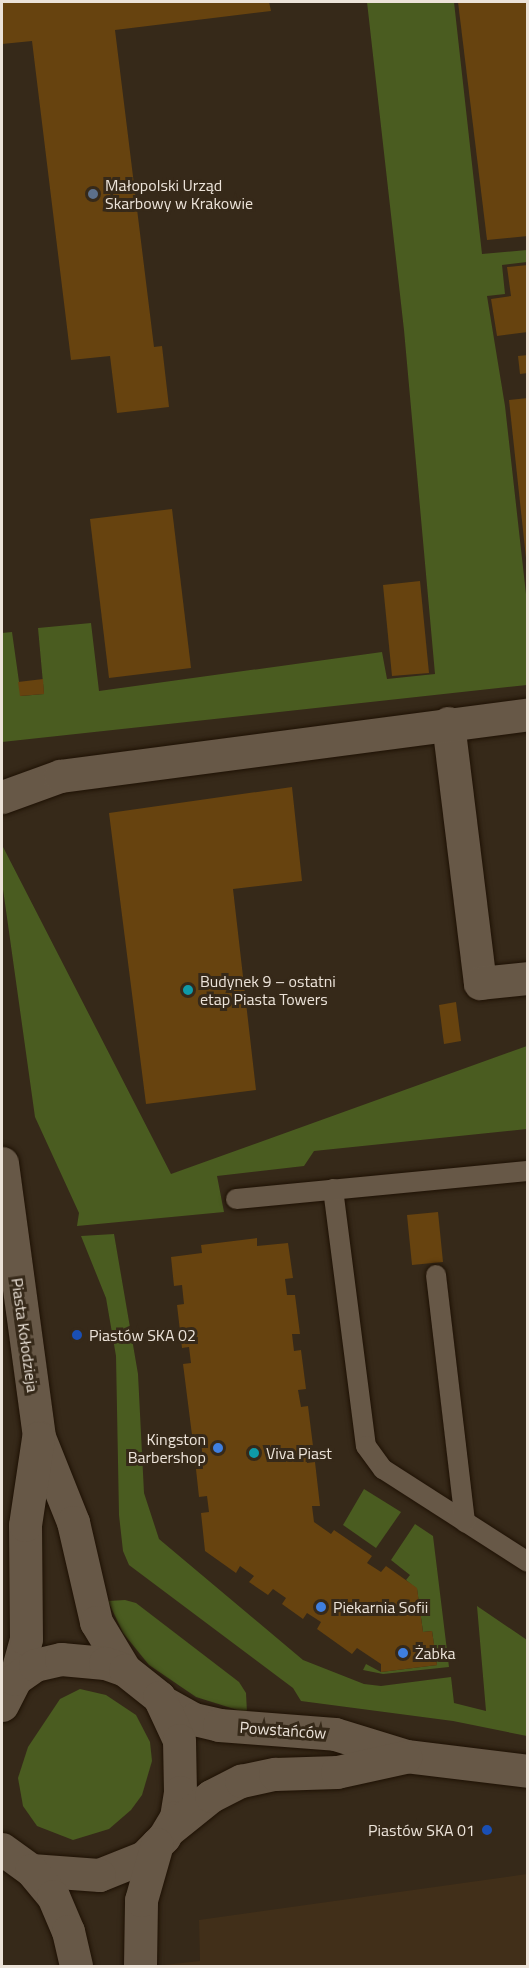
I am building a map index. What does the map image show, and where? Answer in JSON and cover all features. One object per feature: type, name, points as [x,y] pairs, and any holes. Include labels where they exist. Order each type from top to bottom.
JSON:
[{"type":"street","points":[[2,797],[60,776],[528,714]]},
{"type":"street","points":[[448,723],[480,983],[528,978]]},
{"type":"street","name":"Piasta Kołodzieja","points":[[2,1163],[39,1437],[73,1522],[96,1622],[125,1670]]},
{"type":"street","name":"Piasta Kołodzieja","points":[[8,1692],[26,1640],[25,1525],[39,1437]]},
{"type":"street","points":[[8,1692],[35,1665],[62,1659],[83,1659],[125,1670],[161,1701],[176,1729],[181,1758],[180,1792],[141,1900],[141,1966]]},
{"type":"street","name":"Powstańców","points":[[161,1701],[194,1719],[219,1725],[335,1734],[406,1756],[528,1771]]},
{"type":"street","name":"Powstańców","points":[[31,1870],[99,1875],[130,1865],[211,1796],[242,1781],[275,1774],[337,1772],[406,1756]]},
{"type":"street","points":[[2,1849],[31,1870],[61,1912],[76,1966]]},
{"type":"lane","points":[[236,1199],[528,1172]]},
{"type":"lane","points":[[333,1189],[366,1446],[383,1469],[528,1562]]},
{"type":"lane","points":[[436,1275],[465,1522]]},
{"type":"shaded area","points":[[527,1874],[527,1966],[155,1966],[200,1961],[199,1920]]},
{"type":"green space","points":[[367,2],[454,2],[482,254],[527,250],[527,262],[502,265],[505,294],[487,296],[505,406],[527,603],[527,685],[2,742],[2,633],[12,632],[21,696],[44,694],[38,628],[91,623],[99,691],[382,652],[387,679],[435,674],[404,330]]},
{"type":"green space","points":[[2,845],[171,1174],[527,1046],[527,1129],[314,1151],[304,1166],[217,1176],[224,1212],[77,1226],[79,1213],[35,1117],[2,882]]},
{"type":"green space","points":[[114,1234],[138,1374],[144,1493],[159,1539],[303,1660],[364,1684],[381,1686],[451,1677],[454,1703],[486,1711],[477,1606],[527,1640],[527,1736],[453,1721],[301,1701],[293,1688],[129,1565],[123,1551],[119,1515],[116,1356],[106,1298],[81,1236]]},
{"type":"green space","points":[[364,1489],[401,1512],[376,1548],[343,1525]]},
{"type":"green space","points":[[415,1524],[433,1536],[449,1667],[383,1674],[363,1670],[366,1664],[381,1672],[437,1665],[432,1631],[423,1632],[417,1589],[406,1580],[410,1575],[391,1560]]},
{"type":"green space","points":[[125,1600],[136,1603],[239,1682],[246,1693],[247,1713],[196,1697],[149,1665],[123,1633],[108,1601]]},
{"type":"green space","points":[[80,1689],[106,1695],[136,1715],[150,1742],[152,1761],[142,1795],[131,1810],[109,1829],[73,1840],[37,1826],[23,1806],[18,1778],[28,1747],[60,1699]]},
{"type":"building","name":"Małopolski Urząd Skarbowy w Krakowie","points":[[2,2],[269,2],[271,11],[115,30],[154,347],[162,346],[169,407],[117,413],[110,356],[71,360],[32,41],[2,44]]},
{"type":"building","points":[[458,2],[528,2],[528,236],[487,240]]},
{"type":"building","points":[[528,265],[528,332],[497,336],[491,299],[511,296],[507,267]]},
{"type":"building","points":[[528,355],[528,373],[520,374],[518,356]]},
{"type":"building","points":[[528,398],[528,557],[526,558],[509,400]]},
{"type":"building","points":[[172,509],[191,668],[109,678],[90,519]]},
{"type":"building","points":[[420,581],[429,673],[392,676],[383,585]]},
{"type":"building","points":[[43,679],[44,694],[20,696],[18,682]]},
{"type":"building","name":"Budynek 9 – ostatni etap Piasta Towers","points":[[292,787],[302,881],[233,889],[256,1090],[146,1104],[109,813]]},
{"type":"building","points":[[456,1002],[461,1041],[444,1044],[439,1005]]},
{"type":"building","points":[[438,1212],[443,1262],[412,1265],[407,1215]]},
{"type":"building","name":"Viva Piast","points":[[257,1238],[257,1246],[288,1243],[293,1278],[285,1279],[287,1295],[295,1295],[300,1334],[292,1334],[294,1351],[301,1350],[306,1389],[298,1390],[301,1407],[308,1406],[313,1446],[305,1446],[307,1463],[315,1462],[320,1506],[312,1506],[314,1522],[331,1534],[334,1530],[372,1556],[367,1563],[381,1572],[386,1566],[417,1588],[423,1632],[432,1631],[437,1665],[381,1672],[381,1664],[357,1648],[352,1654],[317,1629],[321,1622],[307,1613],[303,1619],[282,1604],[286,1598],[273,1589],[268,1595],[249,1582],[254,1576],[240,1566],[236,1573],[205,1551],[201,1513],[209,1512],[207,1496],[199,1497],[195,1460],[203,1459],[201,1442],[193,1443],[183,1364],[191,1363],[189,1347],[182,1348],[177,1305],[184,1304],[182,1285],[174,1286],[171,1257],[202,1253],[201,1245]]},
{"type":"place","name":"Małopolski Urząd Skarbowy w Krakowie","points":[[93,194]]},
{"type":"place","name":"Budynek 9 – ostatni etap Piasta Towers","points":[[188,990]]},
{"type":"place","name":"Piastów SKA 02","points":[[77,1335]]},
{"type":"place","name":"Kingston Barbershop","points":[[218,1448]]},
{"type":"place","name":"Viva Piast","points":[[254,1453]]},
{"type":"place","name":"Piekarnia Sofii","points":[[321,1607]]},
{"type":"place","name":"Żabka","points":[[403,1653]]},
{"type":"place","name":"Piastów SKA 01","points":[[487,1830]]}]
